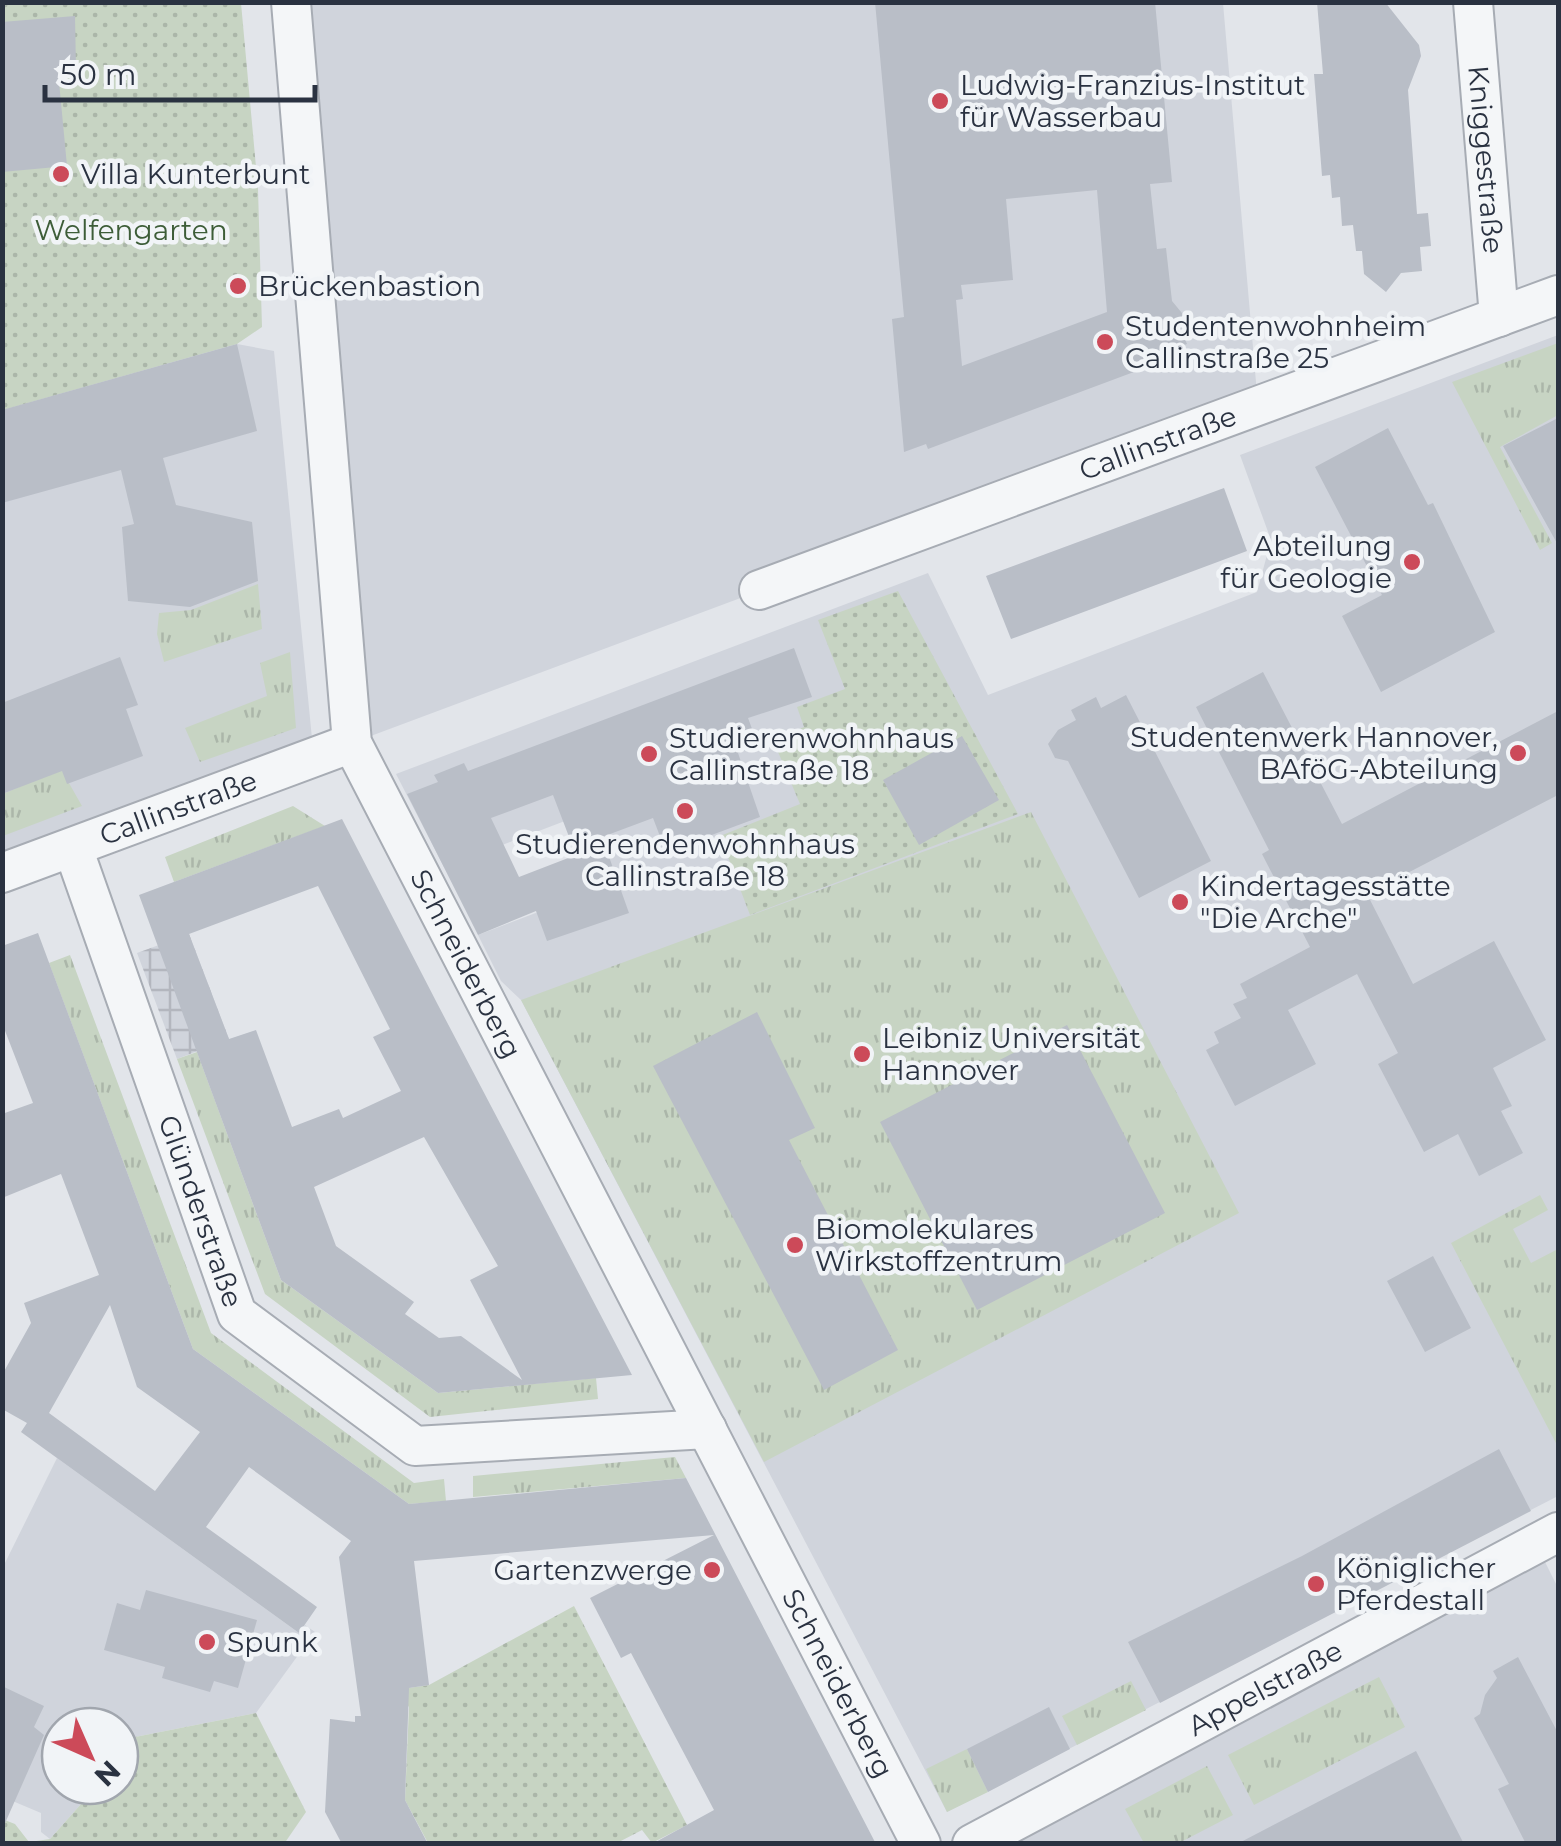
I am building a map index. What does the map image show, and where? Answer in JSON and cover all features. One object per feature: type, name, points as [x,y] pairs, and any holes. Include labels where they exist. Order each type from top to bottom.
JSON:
[{"type":"street","name":"Schneiderberg","points":[[290,2],[352,743],[922,1844]]},
{"type":"street","name":"Kniggestraße","points":[[1473,2],[1500,317]]},
{"type":"street","name":"Callinstraße","points":[[759,590],[1558,295]]},
{"type":"street","name":"Callinstraße","points":[[2,873],[352,743]]},
{"type":"street","name":"Glünderstraße","points":[[73,848],[237,1314],[415,1446],[708,1429]]},
{"type":"street","name":"Appelstraße","points":[[972,1844],[1558,1532]]},
{"type":"shaded area","points":[[291,3],[1223,3],[1258,405],[352,743]]},
{"type":"shaded area","name":"Leibniz Universität Hannover","points":[[1558,335],[1558,1496],[947,1812],[521,1000],[501,981],[478,935],[617,882],[578,816],[444,867],[396,774],[928,573],[988,695],[1257,592],[1271,540],[1240,455]]},
{"type":"shaded area","points":[[237,344],[274,351],[314,759],[3,873],[3,410]]},
{"type":"shaded area","points":[[189,934],[229,1039],[177,1059],[137,953]]},
{"type":"shaded area","points":[[57,1458],[299,1633],[305,1625],[315,1632],[256,1713],[140,1736],[140,1706],[40,1706],[40,1806],[79,1806],[50,1839],[41,1832],[41,1813],[3,1797],[2,1569]]},
{"type":"shaded area","points":[[1536,1544],[1558,1588],[1558,1843],[972,1844]]},
{"type":"green space","name":"Welfengarten","points":[[2,3],[241,3],[258,189],[262,327],[237,344],[3,410]]},
{"type":"green space","points":[[1558,343],[1558,415],[1500,447],[1552,543],[1540,550],[1452,382]]},
{"type":"green space","points":[[258,584],[262,629],[164,662],[157,634],[159,613],[191,610]]},
{"type":"green space","points":[[898,591],[1018,814],[750,915],[720,836],[800,804],[773,740],[804,727],[797,707],[845,689],[818,620]]},
{"type":"green space","points":[[290,652],[296,728],[200,762],[185,728],[267,696],[260,663]]},
{"type":"green space","points":[[61,769],[82,806],[3,836],[3,794]]},
{"type":"green space","points":[[293,806],[325,826],[174,882],[165,857]]},
{"type":"green space","points":[[1031,812],[1239,1213],[764,1462],[521,1000]]},
{"type":"green space","points":[[70,955],[211,1333],[414,1483],[444,1479],[446,1501],[409,1504],[193,1349],[49,963]]},
{"type":"green space","points":[[197,1052],[281,1280],[438,1393],[596,1378],[598,1399],[430,1417],[265,1294],[177,1059]]},
{"type":"green space","points":[[1540,1195],[1548,1210],[1513,1229],[1531,1263],[1558,1249],[1558,1447],[1451,1243]]},
{"type":"green space","points":[[675,1457],[686,1478],[473,1497],[473,1476]]},
{"type":"green space","points":[[574,1606],[687,1825],[652,1843],[642,1830],[617,1843],[428,1843],[405,1800],[409,1707],[395,1690],[429,1685]]},
{"type":"green space","points":[[1379,1677],[1405,1727],[1254,1805],[1228,1755]]},
{"type":"green space","points":[[1131,1681],[1146,1710],[1077,1745],[1062,1716]]},
{"type":"green space","points":[[256,1713],[306,1812],[284,1844],[3,1843],[2,1819],[15,1824],[29,1842],[50,1839],[79,1806],[140,1806],[140,1736]]},
{"type":"green space","points":[[967,1749],[988,1792],[947,1812],[926,1769]]},
{"type":"green space","points":[[1207,1766],[1233,1815],[1179,1843],[1144,1843],[1125,1809]]},
{"type":"building","points":[[875,2],[1155,2],[1172,182],[1150,184],[1157,249],[1166,248],[1172,301],[1186,318],[1177,321],[1187,344],[1171,350],[1174,357],[928,449],[926,444],[904,452],[892,319],[904,317]],"holes":[[[1097,190],[1107,312],[962,366],[956,300],[963,299],[961,285],[1013,280],[1006,199]]]},
{"type":"building","points":[[1317,2],[1385,2],[1419,45],[1421,56],[1408,90],[1417,214],[1428,213],[1431,246],[1420,247],[1422,271],[1401,273],[1386,292],[1364,274],[1362,251],[1356,251],[1353,225],[1342,226],[1340,197],[1332,198],[1330,175],[1322,176],[1314,74],[1323,74]]},
{"type":"building","points":[[75,16],[76,70],[58,71],[67,166],[2,172],[2,22]]},
{"type":"building","points":[[237,344],[257,431],[163,458],[176,505],[252,522],[258,581],[190,607],[128,601],[122,527],[134,524],[121,470],[2,503],[2,410]]},
{"type":"building","points":[[1558,418],[1558,545],[1503,446]]},
{"type":"building","name":"Abteilung für Geologie","points":[[1388,428],[1428,505],[1433,503],[1495,632],[1381,692],[1342,616],[1382,595],[1315,467]]},
{"type":"building","points":[[1224,488],[1247,551],[1011,639],[986,576]]},
{"type":"building","points":[[794,648],[812,697],[748,718],[758,745],[738,753],[760,817],[666,852],[653,818],[602,837],[629,913],[547,941],[536,911],[478,935],[407,794],[438,782],[434,775],[464,763],[468,771]],"holes":[[[553,795],[576,855],[519,877],[491,818]]]},
{"type":"building","points":[[120,657],[138,705],[126,709],[143,756],[67,784],[62,771],[2,794],[2,703]]},
{"type":"building","points":[[1263,672],[1342,824],[1558,711],[1558,795],[1367,894],[1413,984],[1494,941],[1546,1040],[1493,1068],[1512,1106],[1501,1111],[1523,1153],[1479,1176],[1458,1134],[1424,1152],[1378,1064],[1398,1053],[1357,974],[1288,1010],[1316,1064],[1235,1106],[1206,1050],[1219,1043],[1214,1032],[1241,1018],[1233,1004],[1247,998],[1240,984],[1310,947],[1262,854],[1269,850],[1196,707]]},
{"type":"building","points":[[1126,695],[1211,861],[1139,898],[1068,761],[1055,758],[1048,744],[1058,730],[1076,720],[1071,710],[1096,697],[1101,708]]},
{"type":"building","points":[[962,736],[999,800],[919,845],[883,780]]},
{"type":"building","points":[[342,819],[632,1375],[438,1393],[281,1280],[139,895]],"holes":[[[318,886],[390,1029],[373,1037],[401,1091],[343,1118],[339,1109],[292,1127],[256,1030],[229,1039],[189,934]],[[424,1137],[498,1266],[470,1280],[522,1380],[461,1336],[439,1338],[405,1314],[414,1302],[336,1246],[314,1187]]]},
{"type":"building","points":[[38,933],[193,1349],[409,1504],[686,1478],[876,1844],[652,1844],[714,1810],[631,1653],[621,1658],[590,1598],[714,1535],[414,1561],[429,1685],[409,1688],[405,1800],[428,1844],[342,1844],[325,1812],[330,1719],[355,1722],[355,1716],[361,1716],[339,1557],[351,1541],[249,1467],[206,1527],[317,1607],[299,1633],[21,1432],[27,1423],[2,1409],[2,1375],[31,1323],[24,1303],[99,1275],[61,1174],[2,1198],[2,1114],[33,1103],[2,1023],[2,946]],"holes":[[[110,1305],[137,1387],[200,1432],[155,1491],[49,1413]]]},
{"type":"building","name":"Biomolekulares Wirkstoffzentrum","points":[[757,1012],[815,1128],[789,1140],[898,1350],[824,1390],[653,1066]]},
{"type":"building","points":[[1067,1025],[1165,1213],[977,1310],[880,1122]]},
{"type":"building","points":[[1433,1256],[1471,1328],[1425,1352],[1387,1281]]},
{"type":"building","name":"Königlicher Pferdestall","points":[[1499,1449],[1531,1511],[1160,1703],[1128,1642],[1302,1556]]},
{"type":"building","points":[[146,1590],[257,1620],[238,1688],[214,1681],[210,1692],[162,1678],[165,1667],[104,1650],[117,1603],[140,1610]]},
{"type":"building","points":[[1518,1657],[1558,1733],[1558,1844],[1526,1844],[1498,1789],[1509,1784],[1474,1718],[1480,1714],[1485,1695],[1497,1678],[1493,1671]]},
{"type":"building","points":[[2,1686],[44,1706],[40,1706],[34,1727],[40,1732],[40,1744],[2,1830]]},
{"type":"building","points":[[1049,1707],[1070,1749],[988,1792],[967,1749]]},
{"type":"building","points":[[1416,1751],[1464,1844],[1237,1844]]},
{"type":"place","name":"Ludwig-Franzius-Institut für Wasserbau","points":[[940,101]]},
{"type":"place","name":"Villa Kunterbunt","points":[[61,174]]},
{"type":"place","name":"Brückenbastion","points":[[238,286]]},
{"type":"place","name":"Studentenwohnheim Callinstraße 25","points":[[1105,342]]},
{"type":"place","name":"Abteilung für Geologie","points":[[1412,562]]},
{"type":"place","name":"Studentenwerk Hannover, BAföG-Abteilung","points":[[1518,753]]},
{"type":"place","name":"Studierenwohnhaus Callinstraße 18","points":[[649,754]]},
{"type":"place","name":"Studierendenwohnhaus Callinstraße 18","points":[[685,811]]},
{"type":"place","name":"Kindertagesstätte \"Die Arche\"","points":[[1180,902]]},
{"type":"place","name":"Leibniz Universität Hannover","points":[[862,1054]]},
{"type":"place","name":"Biomolekulares Wirkstoffzentrum","points":[[795,1245]]},
{"type":"place","name":"Gartenzwerge","points":[[712,1570]]},
{"type":"place","name":"Königlicher Pferdestall","points":[[1316,1584]]},
{"type":"place","name":"Spunk","points":[[207,1642]]}]
